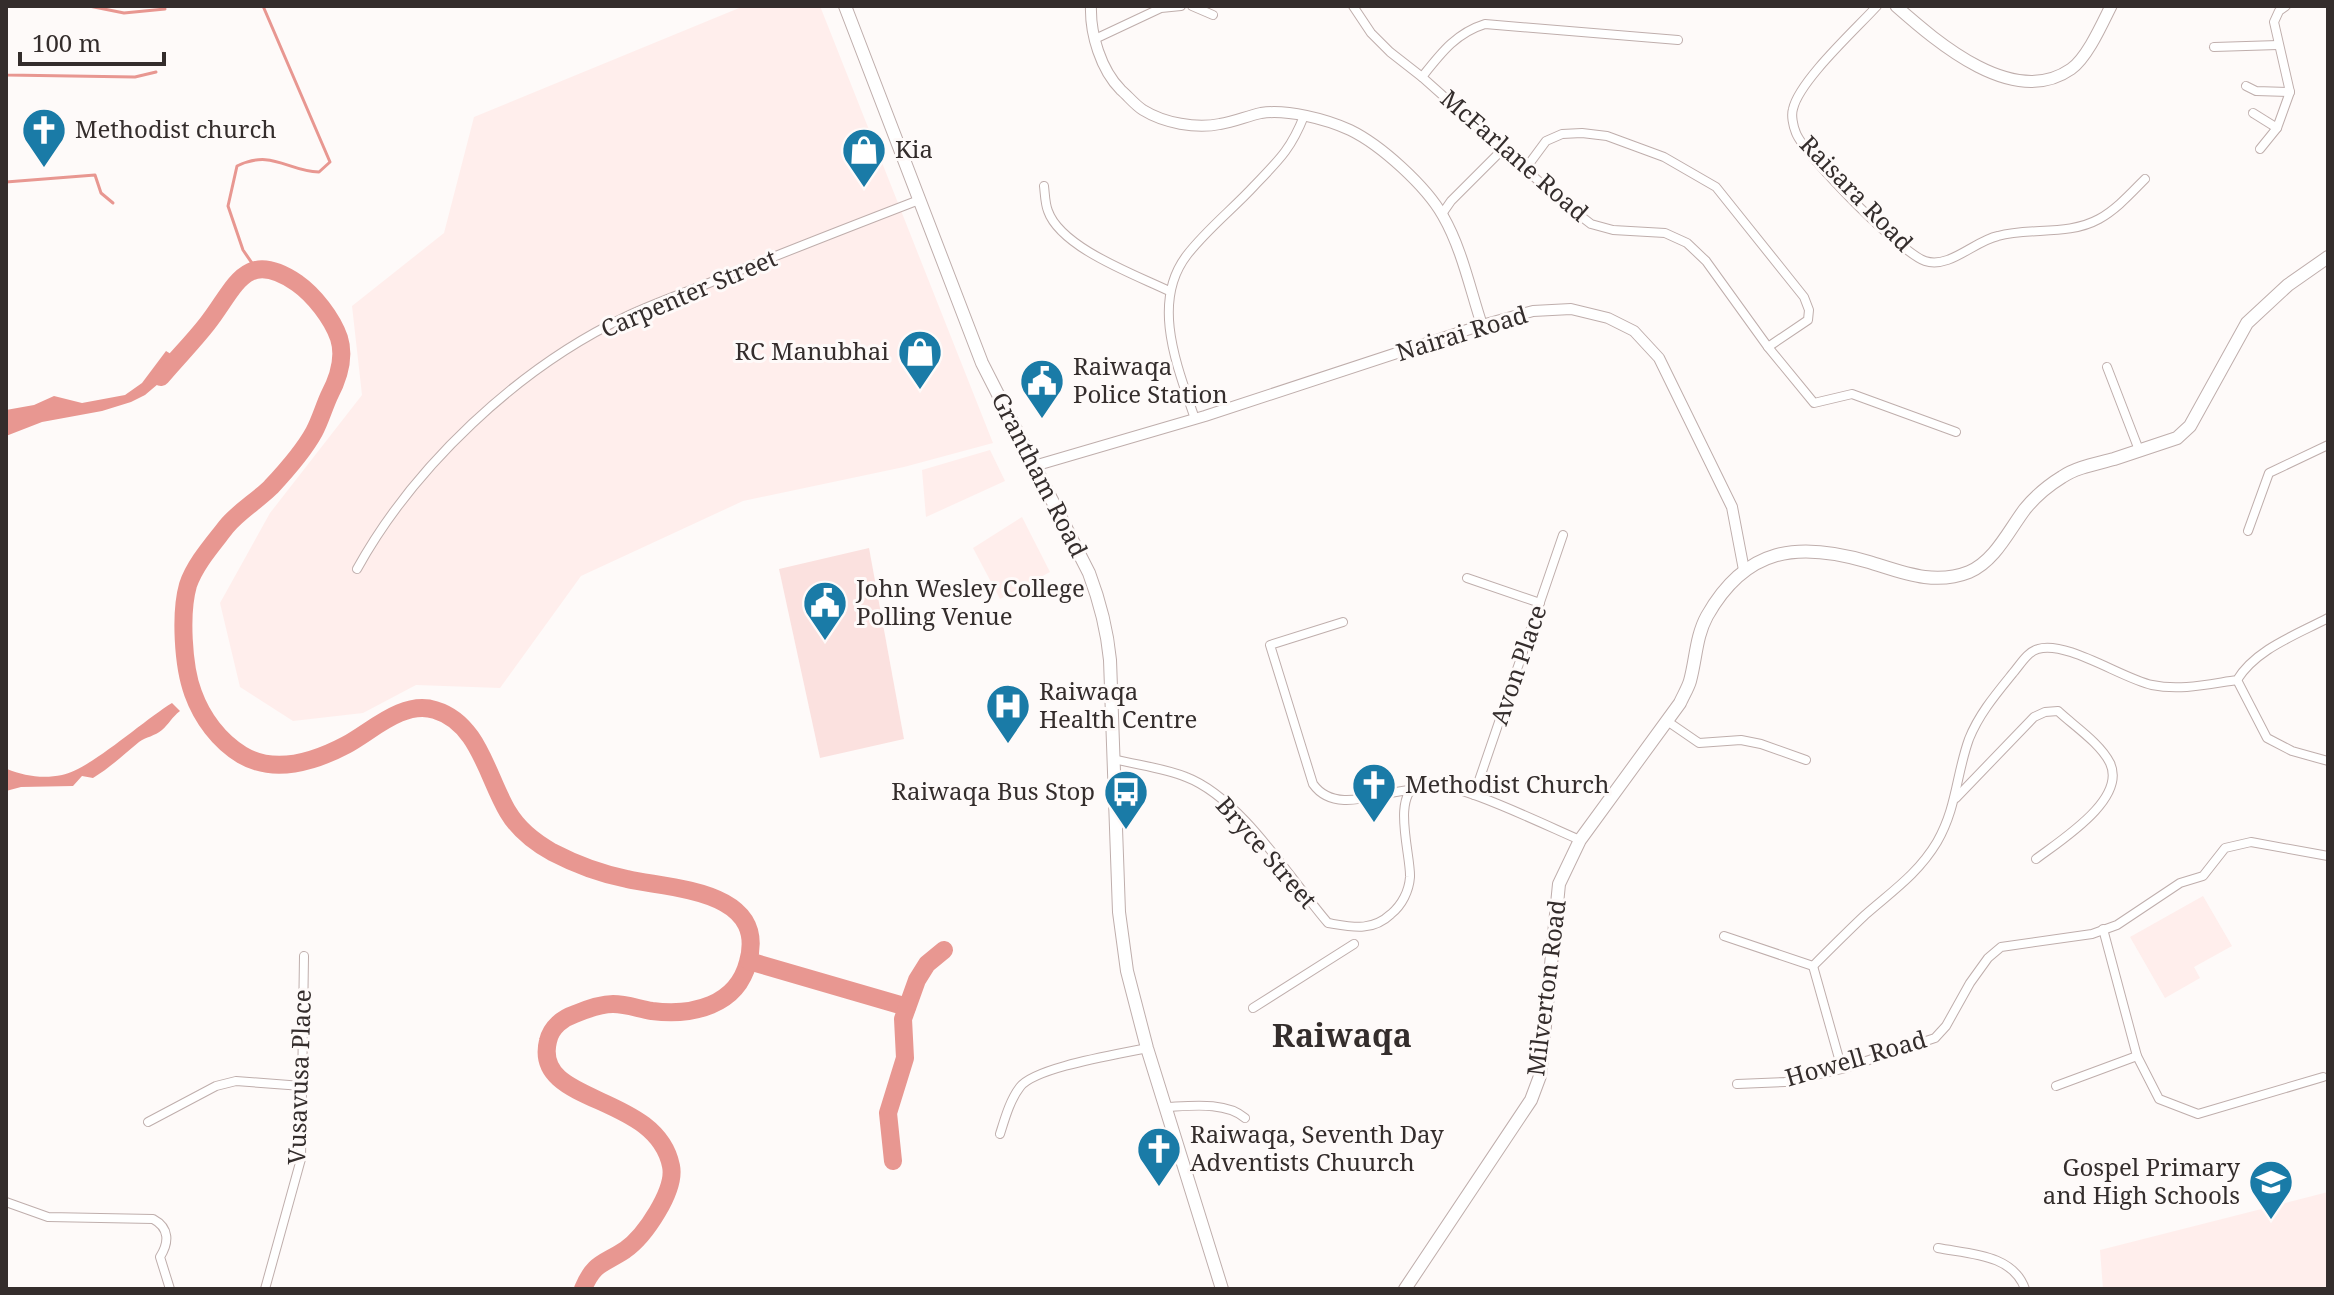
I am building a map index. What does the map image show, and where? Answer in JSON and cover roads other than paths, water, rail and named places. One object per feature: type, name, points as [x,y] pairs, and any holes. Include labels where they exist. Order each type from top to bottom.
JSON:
[{"type":"main road","name":"Grantham Road","points":[[845,6],[982,363],[1089,573],[1104,618],[1110,660],[1119,912],[1127,971],[1147,1048],[1222,1289]]},
{"type":"main road","points":[[1896,6],[1960,55],[1996,75],[2026,83],[2050,80],[2074,68],[2111,6]]},
{"type":"main road","name":"Milverton Road","points":[[1405,1289],[1531,1100],[1540,1076],[1559,884],[1580,840],[1680,703],[1690,682],[1694,654],[1706,618],[1723,593],[1744,570],[1767,556],[1796,551],[1837,554],[1924,578],[1945,579],[1972,571],[1990,556],[2025,509],[2062,477],[2078,469],[2177,438],[2190,426],[2247,323],[2288,285],[2328,257]]},
{"type":"street","points":[[1091,6],[1095,39],[1110,78],[1142,109],[1163,119],[1189,125],[1217,125],[1263,113],[1304,116],[1351,131],[1375,145],[1414,181],[1442,214],[1456,245],[1482,325]]},
{"type":"street","points":[[1095,39],[1161,8],[1181,6]]},
{"type":"street","points":[[1192,6],[1213,15]]},
{"type":"street","name":"McFarlane Road","points":[[1353,6],[1371,33],[1390,52],[1591,224],[1613,230],[1665,233],[1687,243],[1706,261],[1768,347],[1814,403],[1852,394],[1956,432]]},
{"type":"street","name":"Raisara Road","points":[[1877,6],[1799,91],[1792,111],[1796,133],[1809,153],[1898,244],[1926,261],[1949,261],[1995,236],[2077,228],[2119,206],[2145,179]]},
{"type":"street","points":[[2260,149],[2277,128],[2290,92],[2274,22],[2279,11],[2286,6]]},
{"type":"street","points":[[1422,77],[1445,47],[1460,35],[1485,24],[1678,40]]},
{"type":"street","points":[[2214,47],[2278,45]]},
{"type":"street","points":[[2246,86],[2256,91],[2290,92]]},
{"type":"street","points":[[2253,113],[2277,128]]},
{"type":"street","points":[[1195,419],[1174,353],[1169,321],[1169,291],[1185,256],[1284,157],[1304,116]]},
{"type":"street","points":[[1526,168],[1546,141],[1562,134],[1582,133],[1607,136],[1664,157],[1716,187],[1804,297],[1809,310],[1808,320],[1768,347]]},
{"type":"street","points":[[1442,214],[1503,149]]},
{"type":"street","points":[[1044,186],[1048,213],[1080,246],[1169,291]]},
{"type":"street","name":"Carpenter Street","points":[[357,569],[388,519],[461,436],[508,392],[545,364],[624,317],[919,200]]},
{"type":"street","name":"Nairai Road","points":[[1034,466],[1195,419],[1482,325],[1533,311],[1571,309],[1608,318],[1634,331],[1659,358],[1732,507],[1744,570]]},
{"type":"street","points":[[2107,367],[2139,450]]},
{"type":"street","points":[[2248,531],[2269,473],[2328,445]]},
{"type":"street","name":"Avon Place","points":[[1474,795],[1563,535]]},
{"type":"street","points":[[1467,578],[1540,603]]},
{"type":"street","points":[[2237,680],[2246,665],[2264,652],[2328,618]]},
{"type":"street","points":[[1343,622],[1270,645],[1313,784],[1320,794],[1343,801],[1433,783],[1474,795],[1580,840]]},
{"type":"street","points":[[1813,966],[1866,914],[1917,871],[1935,845],[1956,799],[1975,725],[2026,656],[2037,649],[2052,647],[2098,662],[2125,677],[2154,686],[2186,688],[2237,680]]},
{"type":"street","points":[[2237,680],[2267,738],[2292,751],[2328,761]]},
{"type":"street","points":[[1956,799],[2034,717],[2058,711],[2109,761],[2115,778],[2111,791],[2100,806],[2036,859]]},
{"type":"street","points":[[1667,721],[1699,743],[1741,740],[1806,760]]},
{"type":"street","name":"Bryce Street","points":[[1114,759],[1187,777],[1212,791],[1258,836],[1328,923],[1364,928],[1380,924],[1406,894],[1410,864],[1404,807],[1410,790]]},
{"type":"street","name":"Howell Road","points":[[1737,1084],[1785,1082],[1842,1069],[1935,1038],[1946,1026],[1988,958],[2001,947],[2092,934],[2117,925],[2180,883],[2203,876],[2225,848],[2251,842],[2328,856]]},
{"type":"street","points":[[2103,929],[2137,1056],[2159,1099],[2198,1114],[2323,1077]]},
{"type":"street","points":[[1724,936],[1813,966]]},
{"type":"street","points":[[1253,1008],[1354,944]]},
{"type":"street","name":"Vusavusa Place","points":[[265,1289],[301,1159],[304,956]]},
{"type":"street","points":[[1813,966],[1842,1069]]},
{"type":"street","points":[[1000,1134],[1010,1105],[1027,1079],[1094,1059],[1147,1048]]},
{"type":"street","points":[[2056,1086],[2137,1056]]},
{"type":"street","points":[[148,1122],[216,1086],[236,1081],[302,1086]]},
{"type":"street","points":[[1166,1107],[1221,1108],[1240,1113],[1245,1118]]},
{"type":"street","points":[[6,1202],[48,1217],[153,1219],[162,1224],[167,1233],[167,1242],[160,1257],[170,1289]]},
{"type":"street","points":[[1938,1248],[1996,1260],[2014,1268],[2025,1289]]},
{"type":"waterway","points":[[89,6],[124,13],[165,9]]},
{"type":"waterway","points":[[256,269],[243,250],[228,206],[237,166],[249,161],[270,160],[319,172],[330,162],[263,6]]},
{"type":"waterway","points":[[6,73],[135,77],[156,72]]},
{"type":"waterway","points":[[6,182],[95,175],[101,193],[113,203]]},
{"type":"waterway","points":[[161,377],[207,324],[234,286],[253,271],[265,269],[279,273],[303,288],[327,315],[341,345],[338,375],[310,439],[271,487],[226,527],[200,562],[188,585],[183,624],[190,682],[201,711],[226,743],[254,761],[294,764],[334,751],[400,713],[411,709],[435,710],[462,726],[480,753],[508,812],[522,830],[540,844],[598,871],[711,897],[730,906],[744,920],[750,938],[748,962],[734,989],[723,998],[711,1005],[682,1012],[652,1011],[618,1004],[598,1006],[566,1018],[550,1036],[548,1062],[558,1078],[643,1124],[661,1142],[671,1166],[669,1187],[650,1224],[625,1250],[596,1268],[583,1289]]},
{"type":"waterway","points":[[893,1161],[888,1113],[905,1058],[903,1019],[917,980],[927,964],[944,950]]},
{"type":"waterway","points":[[749,961],[907,1007]]},
{"type":"place","name":"Methodist church","points":[[44,169]]},
{"type":"place","name":"Kia","points":[[864,189]]},
{"type":"place","name":"RC Manubhai","points":[[920,391]]},
{"type":"place","name":"Raiwaqa Police Station","points":[[1042,420]]},
{"type":"place","name":"John Wesley College Polling Venue","points":[[825,642]]},
{"type":"place","name":"Raiwaqa Health Centre","points":[[1008,745]]},
{"type":"place","name":"Methodist Church","points":[[1374,824]]},
{"type":"place","name":"Raiwaqa Bus Stop","points":[[1126,831]]},
{"type":"place","name":"Raiwaqa, Seventh Day Adventists Chuurch","points":[[1159,1188]]},
{"type":"place","name":"Gospel Primary and High Schools","points":[[2271,1221]]},
{"type":"district","name":"Raiwaqa","points":[[1342,1036]]}]
